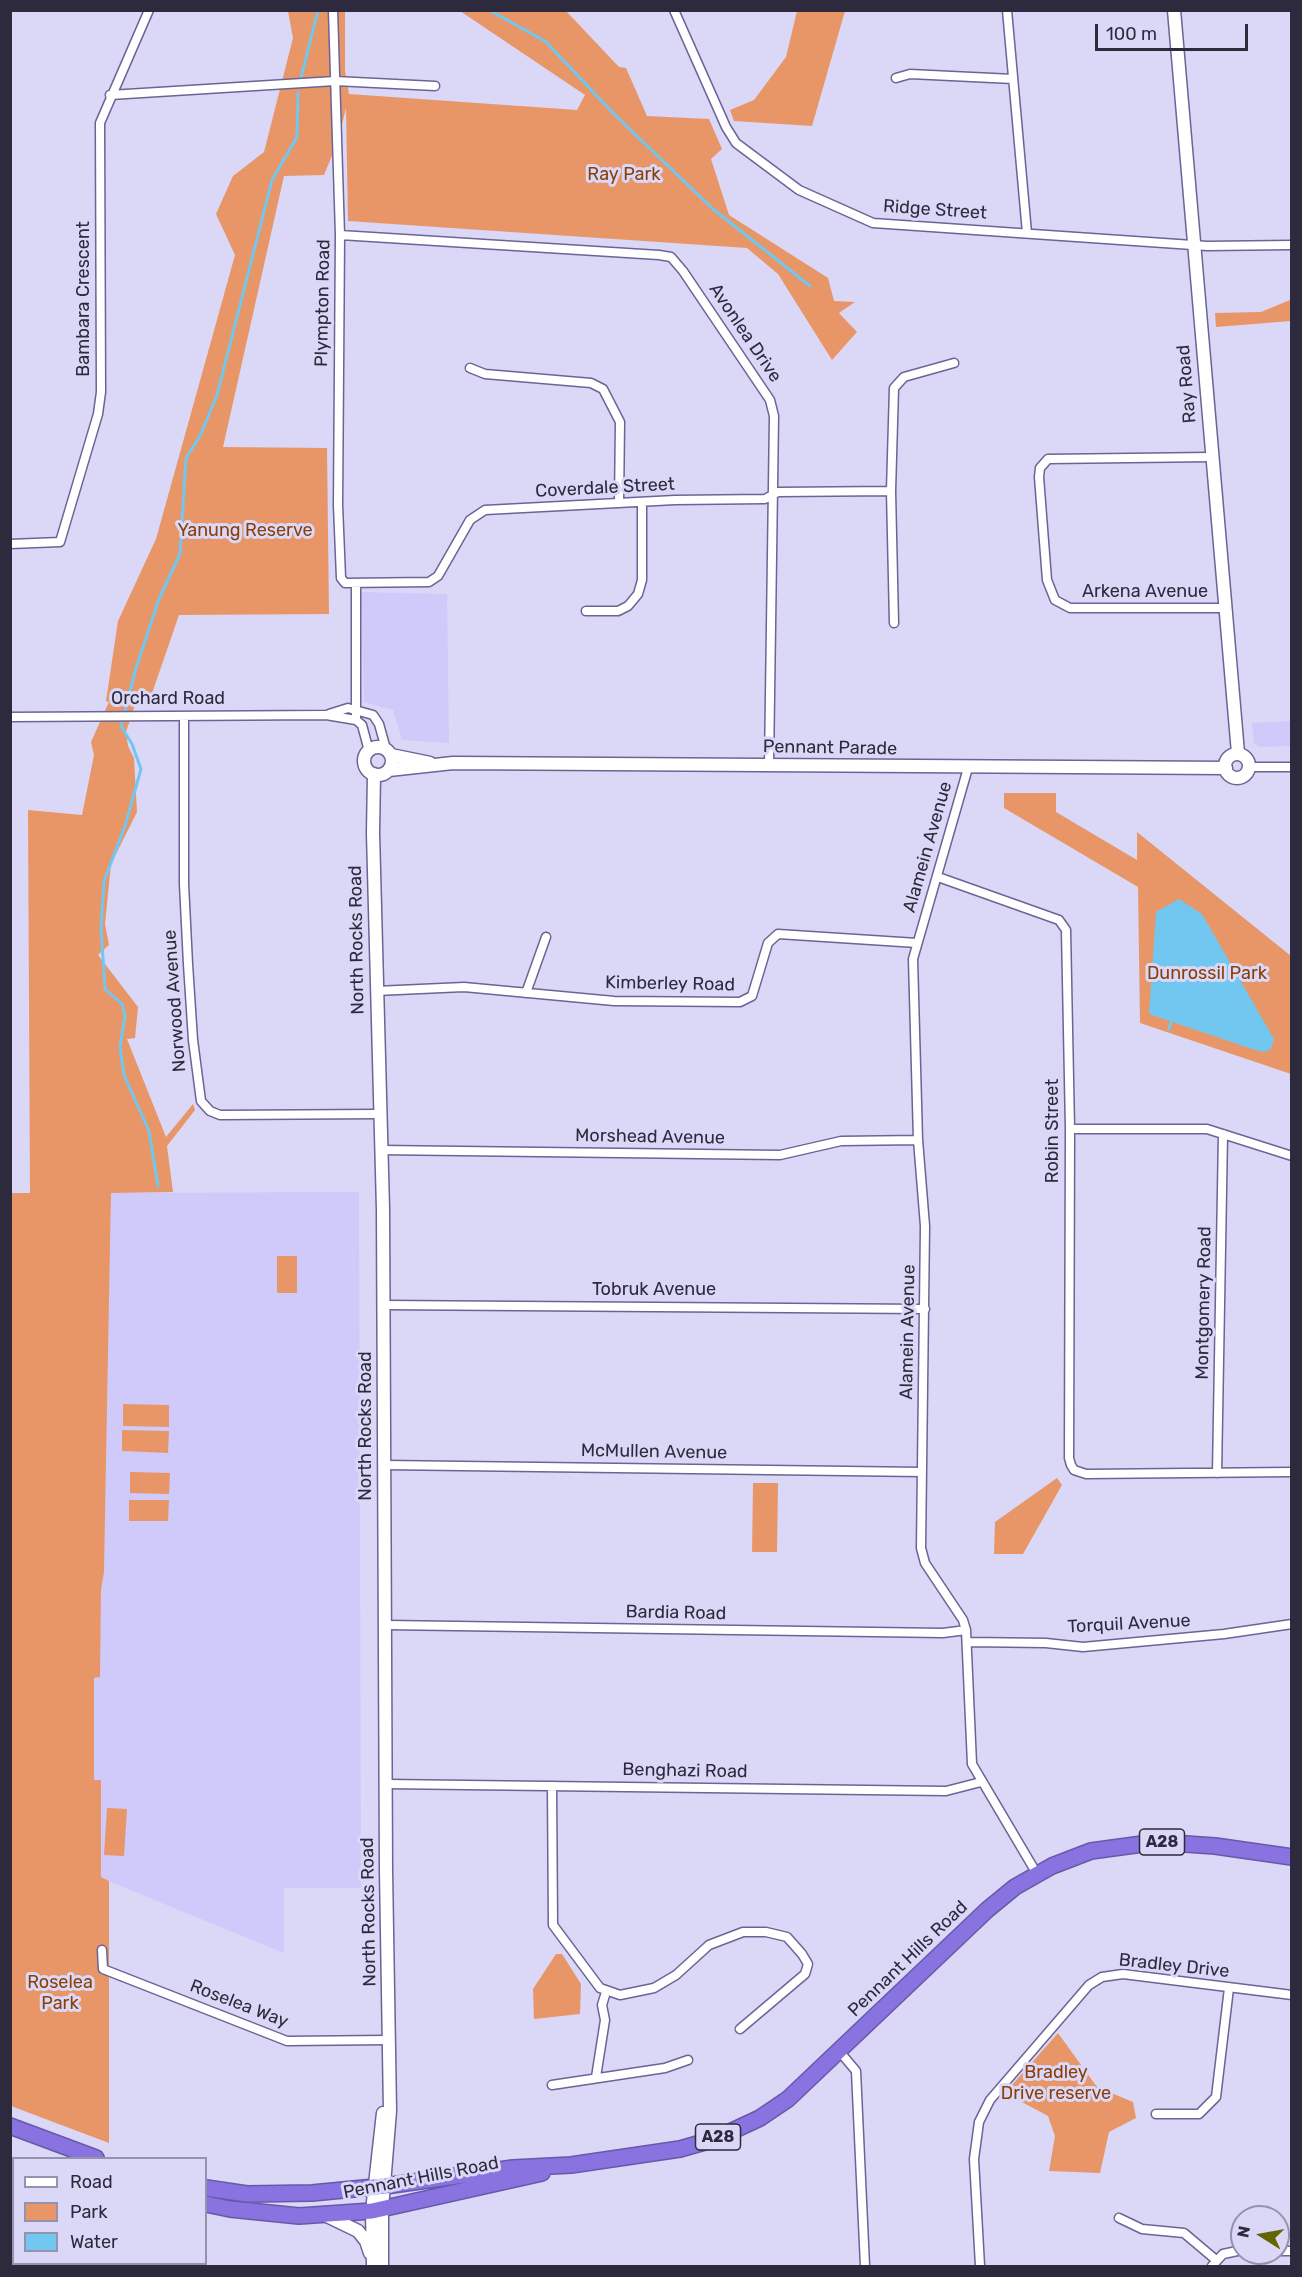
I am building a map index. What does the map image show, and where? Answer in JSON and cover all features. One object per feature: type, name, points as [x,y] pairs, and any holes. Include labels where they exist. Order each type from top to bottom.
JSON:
[{"type":"highway","name":"Pennant Hills Road","points":[[207,2188],[247,2194],[312,2193],[513,2168],[571,2165],[680,2149],[738,2130],[788,2099],[987,1910],[1037,1874],[1091,1851],[1157,1842],[1215,1846],[1292,1857]]},
{"type":"highway","points":[[10,2126],[93,2157]]},
{"type":"highway","name":"Pennant Hills Road","points":[[207,2204],[259,2212],[325,2215],[377,2210],[519,2179],[571,2165]]},
{"type":"street","name":"Bambara Crescent","points":[[10,544],[60,542],[98,414],[101,392],[100,123],[110,95],[149,10]]},
{"type":"street","name":"Plympton Road","points":[[333,10],[340,235],[337,454],[340,556],[341,578],[345,583],[356,583]]},
{"type":"street","name":"Ridge Street","points":[[674,10],[726,127],[736,143],[799,190],[873,223],[1193,245],[1292,245]]},
{"type":"street","points":[[1007,10],[1027,233]]},
{"type":"street","name":"Ray Road","points":[[1174,10],[1238,753]]},
{"type":"street","points":[[896,78],[910,74],[1013,79]]},
{"type":"street","points":[[110,95],[335,81],[435,86]]},
{"type":"street","name":"Avonlea Drive","points":[[340,235],[671,257],[683,271],[770,400],[774,416],[771,495],[769,765]]},
{"type":"street","points":[[894,623],[891,491],[896,384],[908,375],[954,363]]},
{"type":"street","points":[[470,368],[485,374],[591,383],[603,389],[620,422],[619,503]]},
{"type":"street","name":"Arkena Avenue","points":[[1212,457],[1048,459],[1040,468],[1039,477],[1045,549],[1050,594],[1061,606],[1070,608],[1225,608]]},
{"type":"street","name":"Coverdale Street","points":[[356,583],[429,582],[438,576],[470,520],[481,511],[619,503],[765,499],[778,492],[891,491]]},
{"type":"street","points":[[586,611],[618,611],[628,606],[638,594],[642,580],[642,503]]},
{"type":"street","points":[[356,583],[356,720],[362,725],[369,751]]},
{"type":"street","name":"Orchard Road","points":[[326,715],[348,708],[356,709]]},
{"type":"street","points":[[356,709],[373,715],[379,724],[392,764],[389,770],[382,774],[374,774],[367,770],[364,762],[369,751],[377,747],[388,752]]},
{"type":"street","name":"Orchard Road","points":[[10,717],[326,715],[356,720]]},
{"type":"street","name":"Norwood Avenue","points":[[184,716],[188,955],[193,1040],[201,1101],[210,1111],[220,1115],[379,1114]]},
{"type":"street","name":"Pennant Parade","points":[[388,752],[434,764]]},
{"type":"street","points":[[1238,753],[1245,756],[1250,767],[1247,774],[1240,778],[1229,775],[1226,768],[1228,758],[1238,753]]},
{"type":"street","name":"Pennant Parade","points":[[389,770],[434,764],[1226,768]]},
{"type":"street","points":[[1250,767],[1292,767]]},
{"type":"street","name":"Alamein Avenue","points":[[968,768],[914,959],[918,1140],[925,1226],[921,1554],[963,1620],[966,1630],[972,1764],[1037,1874]]},
{"type":"street","name":"North Rocks Road","points":[[374,774],[385,1465],[390,2111],[379,2186],[376,2264]]},
{"type":"street","name":"Robin Street","points":[[938,877],[1059,920],[1066,930],[1070,1129],[1069,1458],[1074,1470],[1086,1474],[1217,1473]]},
{"type":"street","name":"Kimberley Road","points":[[376,991],[464,987],[620,1001],[744,1001],[754,992],[768,943],[778,934],[917,943]]},
{"type":"street","points":[[526,993],[546,938]]},
{"type":"street","points":[[1070,1129],[1207,1129],[1292,1156]]},
{"type":"street","name":"Montgomery Road","points":[[1217,1473],[1223,1134]]},
{"type":"street","name":"Morshead Avenue","points":[[380,1150],[780,1155],[841,1141],[918,1140]]},
{"type":"street","name":"Tobruk Avenue","points":[[383,1305],[925,1309]]},
{"type":"street","name":"McMullen Avenue","points":[[385,1465],[922,1472]]},
{"type":"street","points":[[1217,1473],[1292,1472]]},
{"type":"street","name":"Torquil Avenue","points":[[968,1642],[1046,1643],[1083,1647],[1224,1634],[1292,1624]]},
{"type":"street","name":"Bardia Road","points":[[386,1625],[943,1633],[966,1630]]},
{"type":"street","name":"Benghazi Road","points":[[386,1784],[946,1791],[981,1782]]},
{"type":"street","points":[[552,1786],[553,1925],[594,1982],[606,1992],[628,1995],[654,1988],[676,1975],[709,1946],[735,1934],[758,1931],[787,1937],[807,1960],[807,1971],[741,2029]]},
{"type":"street","name":"Roselea Way","points":[[102,1950],[103,1969],[287,2041],[388,2040]]},
{"type":"street","name":"Bradley Drive","points":[[980,2266],[974,2159],[979,2122],[990,2100],[1089,1985],[1102,1977],[1123,1974],[1292,1995]]},
{"type":"street","points":[[1156,2114],[1199,2114],[1216,2097],[1229,1988]]},
{"type":"street","points":[[596,2077],[605,2020],[602,2005],[606,1992]]},
{"type":"street","points":[[840,2052],[856,2072],[865,2266]]},
{"type":"street","points":[[552,2085],[665,2068],[688,2060]]},
{"type":"street","points":[[325,2215],[358,2231],[366,2241],[376,2264]]},
{"type":"street","points":[[1119,2218],[1137,2228],[1184,2233],[1214,2263],[1230,2251]]},
{"type":"shaded area","points":[[361,592],[447,594],[449,743],[402,740],[393,710],[364,702]]},
{"type":"shaded area","points":[[1291,721],[1291,746],[1259,747],[1254,743],[1252,723]]},
{"type":"shaded area","points":[[359,1192],[361,1888],[284,1888],[284,1953],[101,1878],[101,1780],[94,1780],[94,1678],[99,1677],[101,1590],[104,1572],[111,1193]]},
{"type":"green space","points":[[288,11],[345,11],[345,71],[349,94],[577,110],[585,95],[460,11],[566,11],[619,67],[626,68],[647,116],[709,119],[722,149],[711,159],[729,215],[828,278],[834,301],[855,302],[839,313],[857,332],[832,360],[778,274],[747,248],[348,221],[346,108],[338,141],[324,175],[284,176],[223,447],[327,448],[329,614],[179,615],[149,702],[136,702],[126,732],[128,746],[134,758],[137,812],[111,864],[105,924],[109,945],[98,955],[138,1007],[135,1038],[127,1039],[166,1137],[193,1104],[195,1110],[167,1146],[173,1192],[111,1193],[104,1572],[101,1590],[100,1677],[94,1678],[94,1780],[101,1780],[101,1877],[109,1881],[109,2143],[11,2106],[10,1193],[30,1193],[28,810],[82,815],[94,755],[91,742],[109,702],[106,701],[118,621],[156,539],[235,255],[216,214],[233,176],[264,152],[293,38]]},
{"type":"green space","points":[[797,11],[845,11],[812,126],[734,121],[730,110],[754,100],[786,57]]},
{"type":"green space","points":[[1290,300],[1291,321],[1216,327],[1215,313],[1261,312]]},
{"type":"green space","name":"Dunrossil Park","points":[[1004,793],[1056,793],[1056,812],[1137,860],[1137,832],[1291,956],[1291,1074],[1140,1023],[1138,887],[1004,808]]},
{"type":"green space","points":[[277,1256],[297,1256],[297,1293],[277,1293]]},
{"type":"green space","points":[[123,1404],[169,1405],[169,1427],[123,1426]]},
{"type":"green space","points":[[122,1430],[169,1431],[168,1453],[122,1451]]},
{"type":"green space","points":[[130,1472],[170,1473],[169,1494],[130,1493]]},
{"type":"green space","points":[[1057,1478],[1062,1485],[1023,1554],[994,1554],[995,1522]]},
{"type":"green space","points":[[753,1483],[778,1483],[777,1552],[752,1552]]},
{"type":"green space","points":[[129,1500],[169,1500],[168,1521],[129,1521]]},
{"type":"green space","points":[[107,1808],[127,1809],[124,1856],[104,1855]]},
{"type":"green space","points":[[556,1954],[562,1954],[581,1984],[580,2014],[534,2019],[533,1989]]},
{"type":"green space","name":"Bradley Drive reserve","points":[[1058,2033],[1097,2087],[1133,2102],[1136,2118],[1109,2132],[1100,2173],[1049,2171],[1055,2136],[1048,2116],[1005,2093]]},
{"type":"water","points":[[1179,899],[1202,914],[1274,1039],[1271,1049],[1264,1052],[1255,1050],[1149,1014],[1156,912]]},
{"type":"waterway","points":[[301,78],[318,10]]},
{"type":"waterway","points":[[489,10],[545,41],[616,116],[713,209],[810,286]]},
{"type":"waterway","points":[[158,1186],[149,1131],[124,1075],[120,1047],[125,1016],[122,1004],[105,989],[101,928],[104,881],[125,826],[141,769],[132,744],[121,726],[136,668],[159,599],[180,554],[186,458],[200,436],[217,395],[272,180],[297,137],[298,93]]},
{"type":"waterway","points":[[1169,1029],[1172,1019]]},
{"type":"park label","name":"Ray Park","points":[[624,175]]},
{"type":"park label","name":"Yanung Reserve","points":[[245,531]]},
{"type":"park label","name":"Roselea Park","points":[[60,1993]]}]
